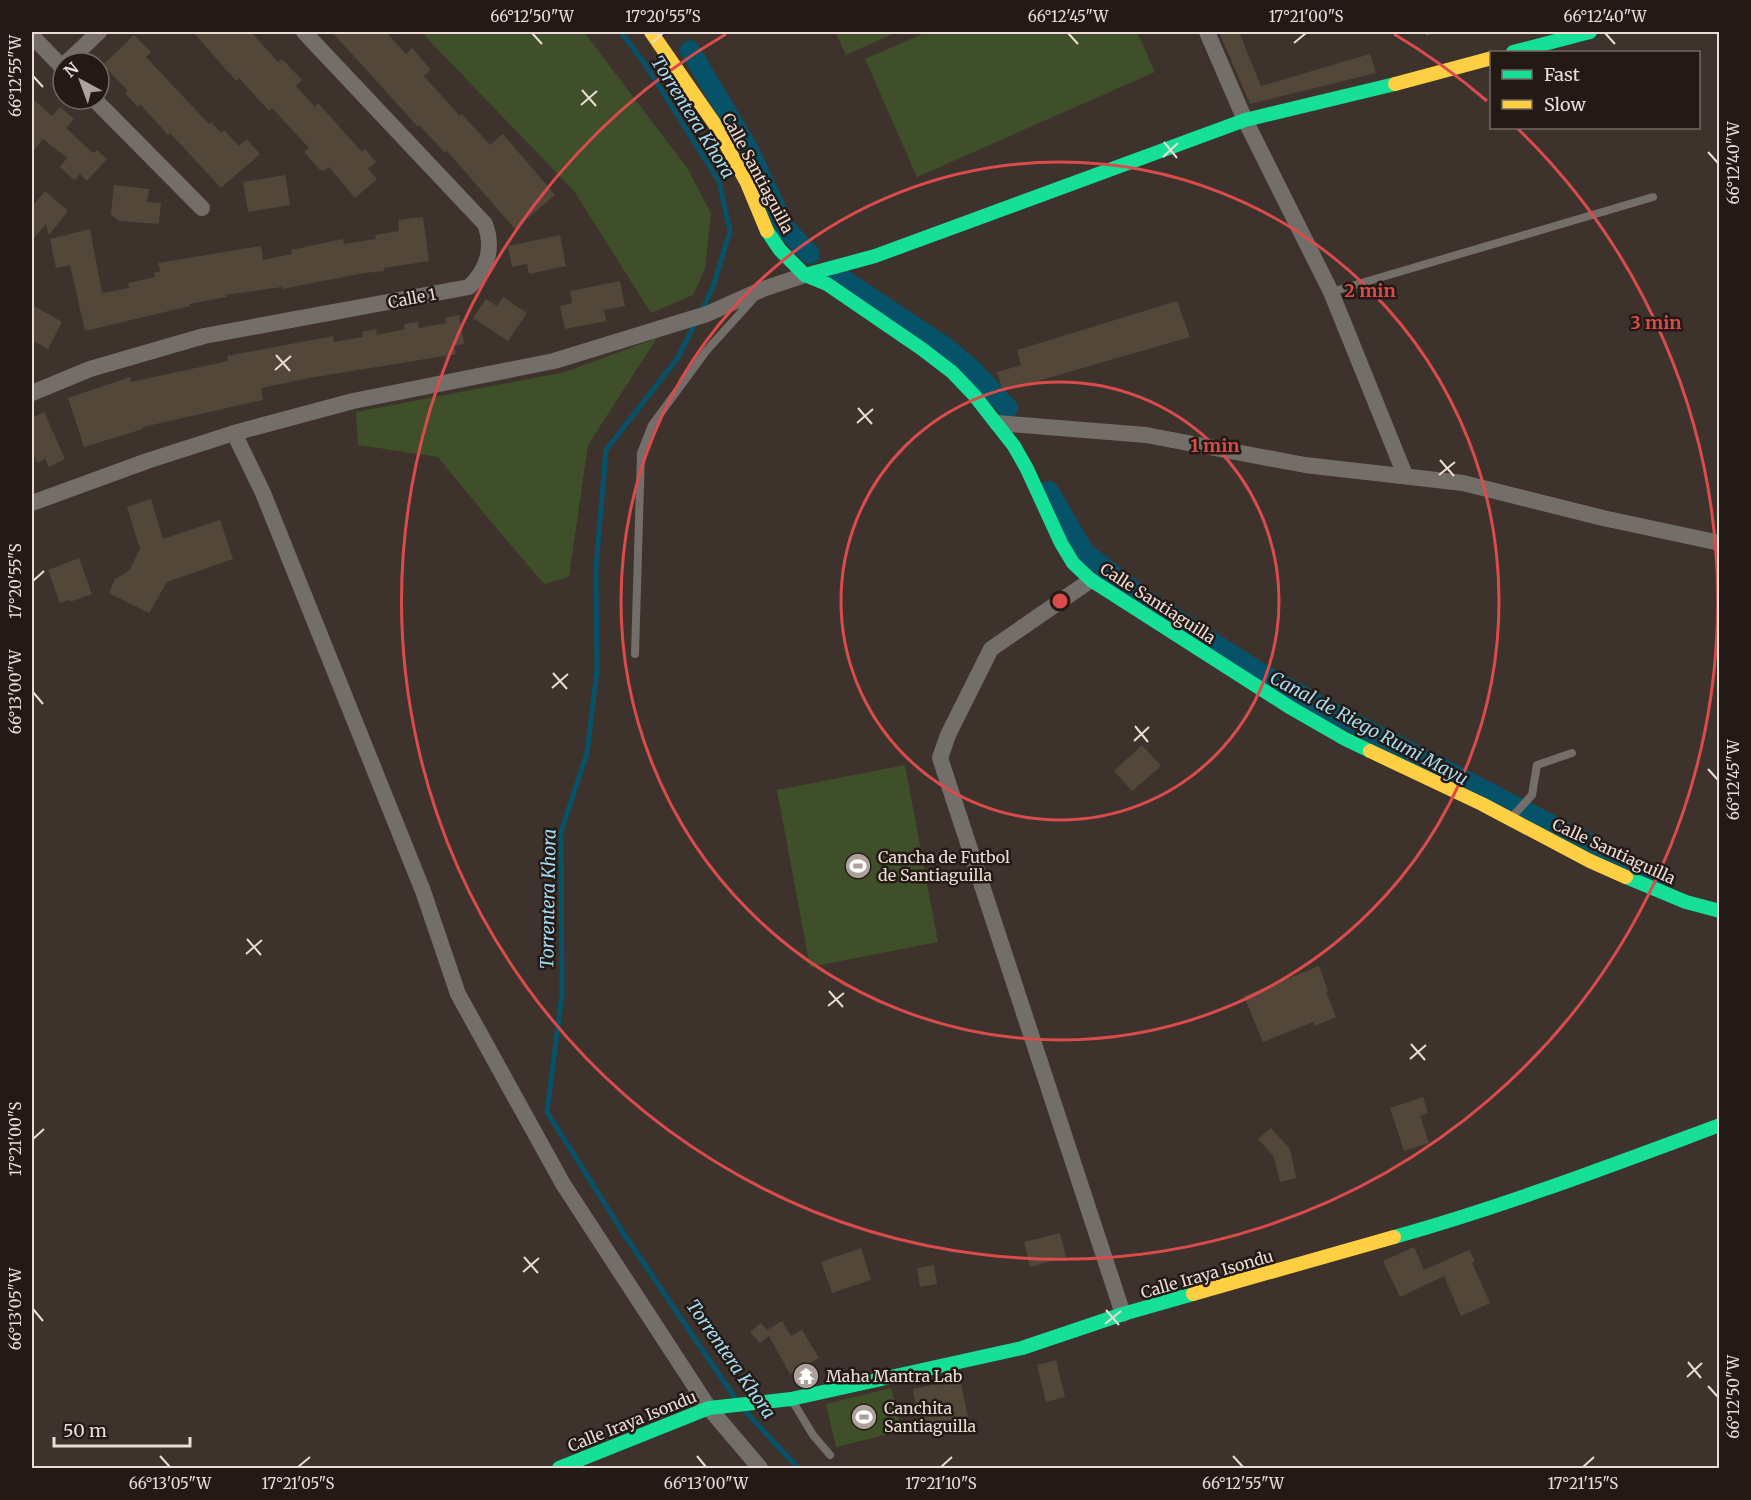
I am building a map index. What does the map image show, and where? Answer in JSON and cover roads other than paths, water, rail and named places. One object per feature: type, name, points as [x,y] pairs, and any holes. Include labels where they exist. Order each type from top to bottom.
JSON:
[{"type":"street","points":[[79,51],[99,32]]},
{"type":"street","name":"Calle 1","points":[[32,393],[90,369],[204,336],[469,287],[480,276],[487,258],[490,237],[485,224],[304,32]]},
{"type":"street","name":"Calle Santiaguilla","points":[[651,32],[714,123],[747,183],[764,227],[780,250],[804,275],[827,284],[922,349],[952,372],[974,395],[1014,446],[1027,468],[1060,543],[1073,562],[1091,580],[1291,708],[1336,734],[1511,819],[1590,861],[1686,902],[1719,911]]},
{"type":"street","points":[[1207,32],[1245,120],[1330,292],[1405,475]]},
{"type":"street","points":[[1517,51],[1587,32]]},
{"type":"street","points":[[32,36],[51,54]]},
{"type":"street","points":[[32,503],[147,461],[234,434],[353,401],[554,361],[676,324],[707,314],[763,289],[804,275],[875,256],[1245,120],[1490,58]]},
{"type":"street","points":[[106,111],[202,208]]},
{"type":"street","points":[[998,423],[1146,435],[1305,465],[1463,483],[1603,518],[1719,543]]},
{"type":"street","points":[[234,434],[263,493],[423,891],[458,994],[563,1184],[709,1408],[760,1468]]},
{"type":"street","points":[[1091,580],[991,649],[948,735],[940,758],[1123,1314]]},
{"type":"street","name":"Calle Iraya Isondu","points":[[560,1468],[709,1408],[791,1399],[1022,1348],[1123,1314],[1449,1222],[1719,1125]]},
{"type":"lane","points":[[1330,292],[1653,197]]},
{"type":"lane","points":[[635,654],[641,453],[652,425],[707,350],[763,289]]},
{"type":"lane","points":[[1511,819],[1532,795],[1537,765],[1572,753]]},
{"type":"lane","points":[[791,1399],[813,1435],[830,1455]]},
{"type":"waterway","name":"Torrentera Khora","points":[[621,32],[645,64],[719,181],[730,231],[713,287],[701,312]]},
{"type":"waterway","name":"Canal de Riego Rumi Mayu","points":[[690,50],[749,150],[785,228],[810,254]]},
{"type":"waterway","name":"Canal de Riego Rumi Mayu","points":[[837,275],[944,346],[973,370],[1008,408]]},
{"type":"waterway","name":"Torrentera Khora","points":[[697,320],[677,359],[606,450],[596,568],[597,670],[587,753],[561,832],[562,995],[547,1112],[622,1231],[735,1398]]},
{"type":"waterway","name":"Canal de Riego Rumi Mayu","points":[[1049,491],[1084,552],[1143,598],[1256,670],[1326,709],[1658,879]]},
{"type":"waterway","name":"Torrentera Khora","points":[[746,1412],[798,1468]]},
{"type":"place","name":"Cancha de Futbol de Santiaguilla","points":[[858,866]]},
{"type":"place","name":"Maha Mantra Lab","points":[[806,1376]]},
{"type":"place","name":"Canchita Santiaguilla","points":[[864,1417]]}]
